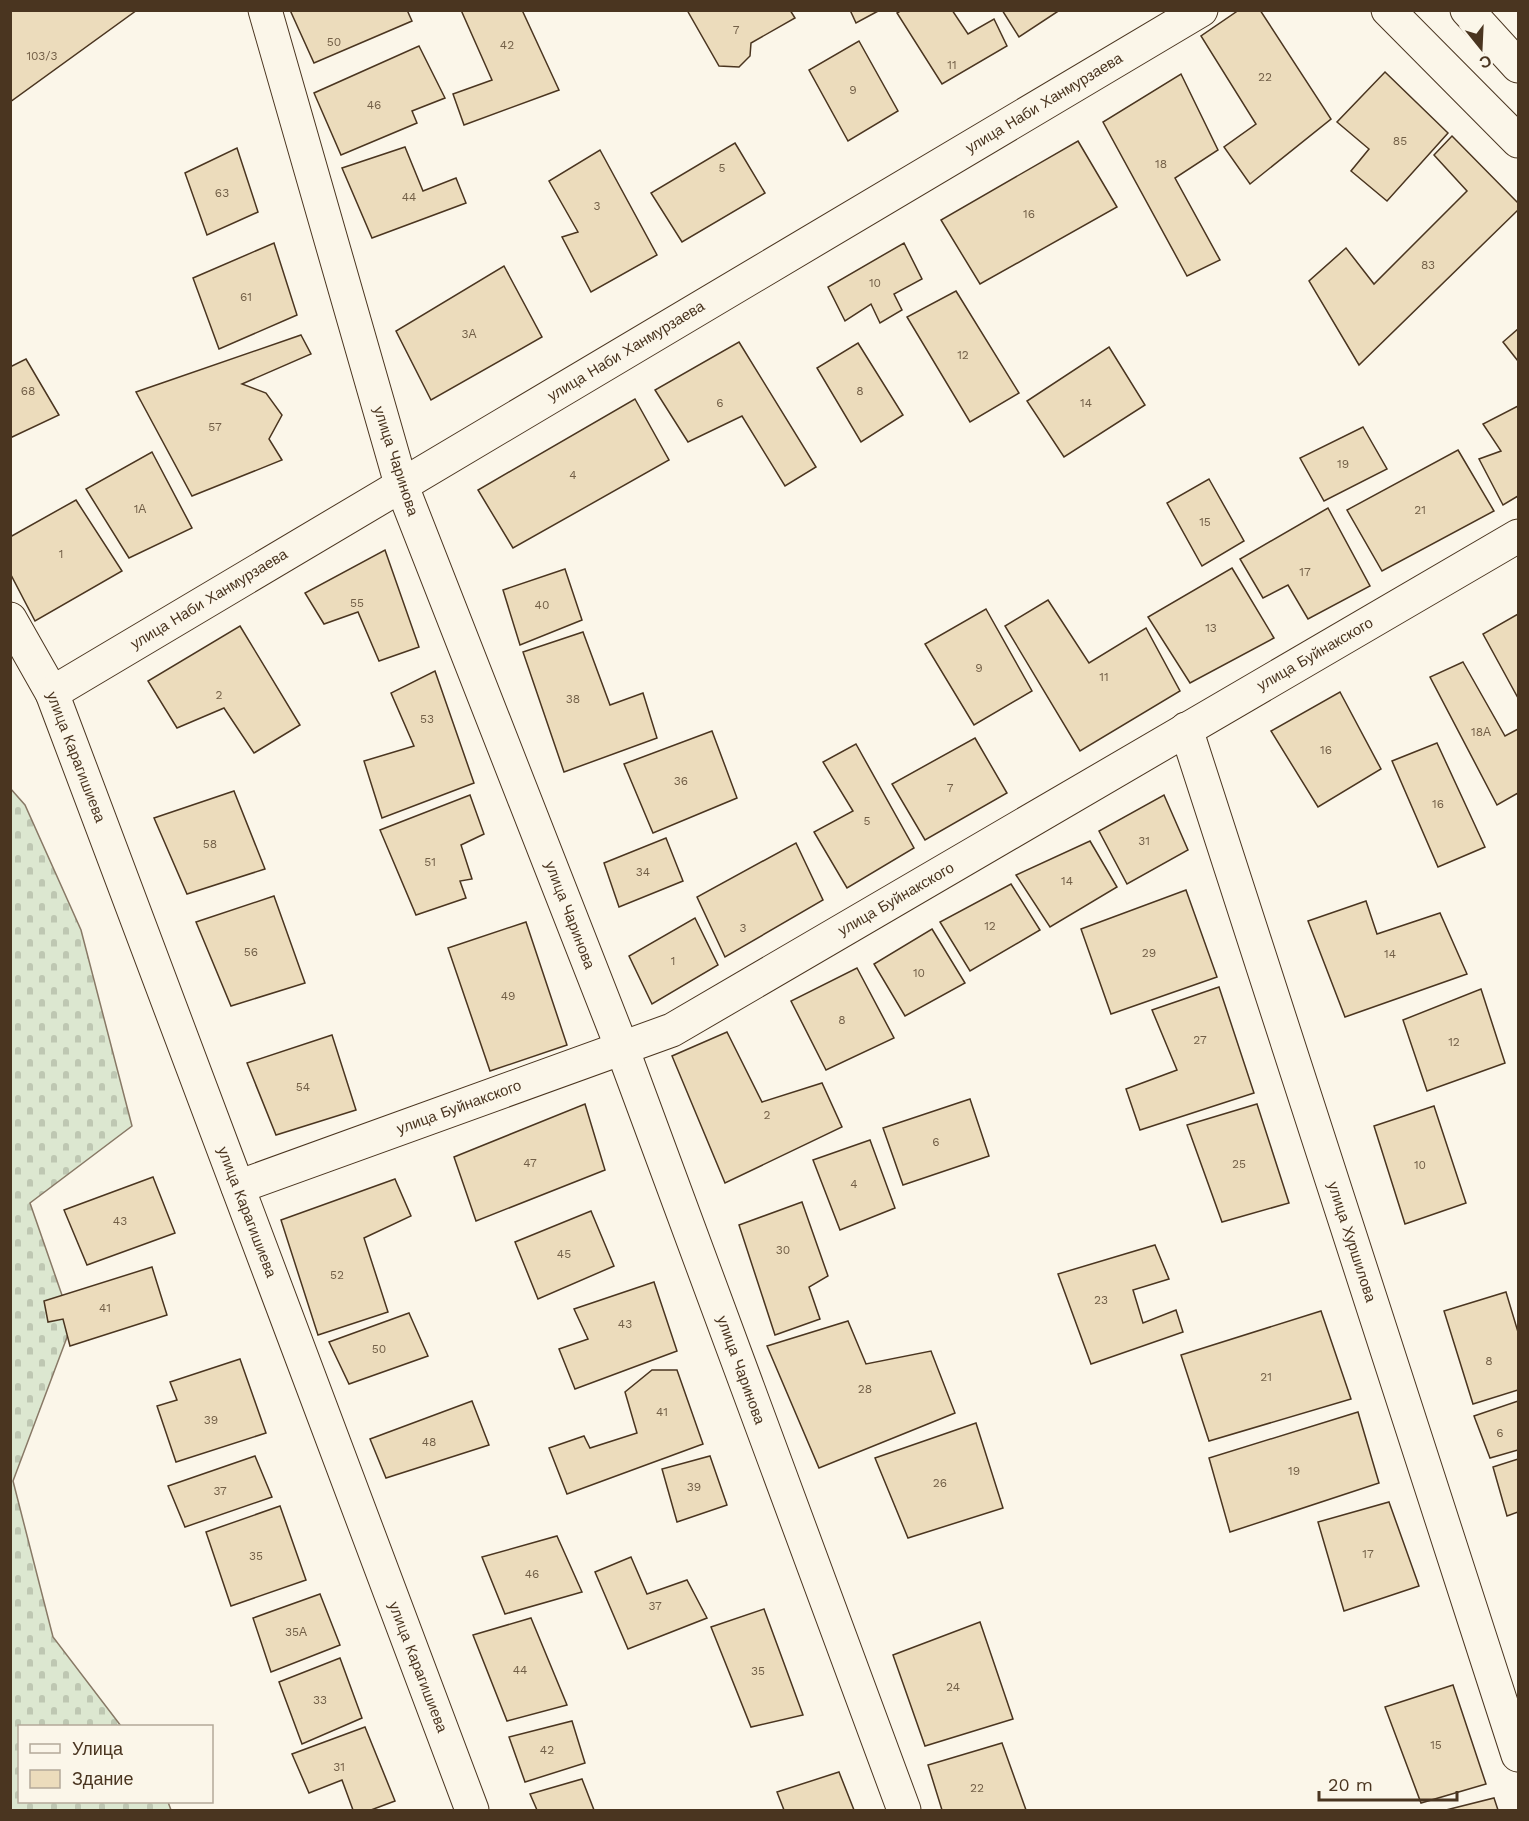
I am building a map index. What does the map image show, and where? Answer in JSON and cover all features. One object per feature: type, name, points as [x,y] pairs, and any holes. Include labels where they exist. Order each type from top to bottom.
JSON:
[{"type":"street","name":"улица Чаринова","points":[[265,10],[401,484],[622,1048],[904,1810]]},
{"type":"street","name":"улица Наби Ханмурзаева","points":[[52,693],[1201,10]]},
{"type":"street","points":[[1388,10],[1518,141]]},
{"type":"street","points":[[1467,10],[1518,66]]},
{"type":"street","name":"улица Буйнакского","points":[[238,1186],[672,1030],[1518,536]]},
{"type":"street","name":"улица Карагишиева","points":[[10,619],[52,693],[472,1810]]},
{"type":"street","name":"улица Хуршилова","points":[[1186,729],[1518,1755]]},
{"type":"green space","points":[[10,788],[25,805],[81,930],[132,1126],[30,1203],[72,1324],[13,1481],[53,1637],[120,1725],[18,1725],[18,1803],[168,1803],[171,1810],[11,1810]]},
{"type":"building","points":[[10,10],[137,10],[10,102]]},
{"type":"building","points":[[290,10],[407,10],[412,21],[314,63]]},
{"type":"building","points":[[461,10],[522,10],[559,90],[464,125],[453,94],[492,80]]},
{"type":"building","points":[[687,10],[790,10],[795,18],[751,43],[750,56],[739,67],[719,66]]},
{"type":"building","points":[[850,10],[880,10],[856,23]]},
{"type":"building","points":[[902,10],[952,10],[968,34],[994,19],[1007,46],[942,84],[897,13]]},
{"type":"building","points":[[1002,10],[1060,10],[1019,37]]},
{"type":"building","points":[[1239,10],[1260,10],[1331,119],[1250,184],[1224,147],[1256,124],[1201,36]]},
{"type":"building","points":[[859,41],[898,111],[848,141],[809,70]]},
{"type":"building","points":[[419,46],[445,98],[412,111],[417,123],[341,155],[314,93]]},
{"type":"building","points":[[1385,72],[1448,133],[1387,201],[1351,171],[1369,149],[1337,122]]},
{"type":"building","points":[[1181,74],[1218,150],[1175,178],[1220,260],[1187,276],[1103,122]]},
{"type":"building","points":[[1452,136],[1518,203],[1518,210],[1359,365],[1309,281],[1346,248],[1374,284],[1467,191],[1434,155]]},
{"type":"building","points":[[1078,141],[1117,207],[980,284],[941,220]]},
{"type":"building","points":[[735,143],[765,193],[682,242],[651,193]]},
{"type":"building","points":[[405,147],[423,191],[456,178],[466,203],[372,238],[342,168]]},
{"type":"building","points":[[237,148],[258,212],[207,235],[185,173]]},
{"type":"building","points":[[600,150],[657,255],[591,292],[562,237],[578,232],[549,181]]},
{"type":"building","points":[[274,243],[297,315],[219,349],[193,278]]},
{"type":"building","points":[[904,243],[922,279],[894,294],[902,310],[880,323],[871,304],[845,321],[828,287]]},
{"type":"building","points":[[504,266],[542,337],[431,400],[396,331]]},
{"type":"building","points":[[956,291],[1019,393],[970,422],[907,317]]},
{"type":"building","points":[[1518,329],[1518,361],[1503,342]]},
{"type":"building","points":[[301,335],[311,354],[242,384],[266,393],[282,415],[269,439],[282,460],[192,496],[136,392]]},
{"type":"building","points":[[739,342],[816,467],[785,486],[742,416],[688,442],[655,390]]},
{"type":"building","points":[[858,343],[903,415],[861,442],[817,368]]},
{"type":"building","points":[[1109,347],[1145,405],[1064,457],[1027,401]]},
{"type":"building","points":[[26,359],[59,415],[10,438],[10,367]]},
{"type":"building","points":[[635,399],[669,460],[513,548],[478,490]]},
{"type":"building","points":[[1518,406],[1518,496],[1503,505],[1479,459],[1501,451],[1483,424]]},
{"type":"building","points":[[1363,427],[1387,469],[1324,501],[1300,458]]},
{"type":"building","points":[[1458,450],[1494,511],[1382,571],[1347,510]]},
{"type":"building","points":[[152,452],[192,528],[129,558],[86,489]]},
{"type":"building","points":[[1209,479],[1244,541],[1202,566],[1167,503]]},
{"type":"building","points":[[76,500],[122,571],[35,621],[10,573],[10,537]]},
{"type":"building","points":[[1328,508],[1370,586],[1308,619],[1288,585],[1263,598],[1240,559]]},
{"type":"building","points":[[385,550],[419,647],[379,661],[358,612],[324,624],[305,593]]},
{"type":"building","points":[[1232,568],[1274,638],[1190,683],[1148,617]]},
{"type":"building","points":[[565,569],[582,620],[520,645],[503,590]]},
{"type":"building","points":[[1048,600],[1089,663],[1146,628],[1180,691],[1080,751],[1005,626]]},
{"type":"building","points":[[986,609],[1032,691],[974,725],[925,644]]},
{"type":"building","points":[[1518,614],[1518,698],[1483,634]]},
{"type":"building","points":[[240,626],[300,725],[254,753],[224,708],[177,728],[148,681]]},
{"type":"building","points":[[583,632],[610,705],[643,693],[657,738],[564,772],[523,652]]},
{"type":"building","points":[[1463,662],[1505,736],[1518,729],[1518,793],[1497,805],[1430,677]]},
{"type":"building","points":[[435,671],[474,783],[382,818],[364,761],[414,746],[391,693]]},
{"type":"building","points":[[1340,692],[1381,769],[1318,807],[1271,731]]},
{"type":"building","points":[[712,731],[737,798],[653,833],[624,764]]},
{"type":"building","points":[[975,738],[1007,793],[925,840],[892,784]]},
{"type":"building","points":[[1437,743],[1485,847],[1438,867],[1392,761]]},
{"type":"building","points":[[856,744],[914,848],[847,888],[814,832],[853,811],[823,762]]},
{"type":"building","points":[[234,791],[265,869],[187,894],[154,818]]},
{"type":"building","points":[[470,795],[484,834],[461,845],[472,879],[460,881],[466,898],[416,915],[380,830]]},
{"type":"building","points":[[1164,795],[1188,850],[1127,884],[1099,831]]},
{"type":"building","points":[[666,838],[683,881],[619,907],[604,863]]},
{"type":"building","points":[[1090,841],[1117,887],[1050,927],[1016,875]]},
{"type":"building","points":[[796,843],[823,900],[725,957],[697,897]]},
{"type":"building","points":[[1011,884],[1040,930],[970,971],[940,922]]},
{"type":"building","points":[[1186,890],[1217,977],[1111,1014],[1081,929]]},
{"type":"building","points":[[274,896],[305,983],[231,1006],[196,922]]},
{"type":"building","points":[[1366,901],[1377,934],[1440,913],[1467,974],[1345,1017],[1308,921]]},
{"type":"building","points":[[695,918],[718,965],[652,1004],[629,956]]},
{"type":"building","points":[[526,922],[567,1045],[490,1071],[448,948]]},
{"type":"building","points":[[932,929],[965,983],[905,1016],[874,964]]},
{"type":"building","points":[[857,968],[894,1038],[826,1070],[791,1001]]},
{"type":"building","points":[[1219,987],[1254,1093],[1140,1130],[1126,1089],[1177,1070],[1152,1010]]},
{"type":"building","points":[[1481,989],[1505,1063],[1427,1091],[1403,1020]]},
{"type":"building","points":[[727,1032],[762,1102],[822,1083],[842,1127],[725,1183],[672,1056]]},
{"type":"building","points":[[332,1035],[356,1110],[276,1135],[247,1063]]},
{"type":"building","points":[[970,1099],[989,1156],[903,1185],[883,1128]]},
{"type":"building","points":[[585,1104],[605,1170],[476,1221],[454,1157]]},
{"type":"building","points":[[1257,1104],[1289,1203],[1222,1222],[1187,1125]]},
{"type":"building","points":[[1434,1106],[1466,1203],[1405,1224],[1374,1126]]},
{"type":"building","points":[[870,1140],[895,1208],[840,1230],[813,1160]]},
{"type":"building","points":[[153,1177],[175,1233],[87,1265],[64,1210]]},
{"type":"building","points":[[395,1179],[411,1216],[364,1238],[388,1312],[318,1335],[281,1220]]},
{"type":"building","points":[[802,1202],[828,1276],[809,1287],[820,1319],[775,1335],[739,1225]]},
{"type":"building","points":[[591,1211],[614,1266],[538,1299],[515,1242]]},
{"type":"building","points":[[1155,1245],[1169,1279],[1133,1290],[1143,1323],[1176,1310],[1183,1332],[1091,1364],[1058,1274]]},
{"type":"building","points":[[152,1267],[167,1315],[70,1346],[63,1319],[48,1322],[44,1301]]},
{"type":"building","points":[[654,1282],[677,1351],[575,1389],[559,1349],[588,1339],[574,1309]]},
{"type":"building","points":[[1506,1292],[1518,1332],[1518,1390],[1473,1404],[1444,1311]]},
{"type":"building","points":[[1321,1311],[1351,1399],[1209,1441],[1181,1355]]},
{"type":"building","points":[[409,1313],[428,1356],[349,1384],[329,1342]]},
{"type":"building","points":[[848,1321],[866,1364],[931,1351],[955,1413],[819,1468],[767,1346]]},
{"type":"building","points":[[240,1359],[266,1433],[176,1462],[157,1406],[177,1400],[170,1382]]},
{"type":"building","points":[[652,1370],[677,1370],[703,1444],[567,1494],[549,1448],[584,1436],[590,1448],[637,1433],[625,1392]]},
{"type":"building","points":[[472,1401],[489,1445],[386,1478],[370,1439]]},
{"type":"building","points":[[1518,1401],[1518,1450],[1490,1458],[1474,1416]]},
{"type":"building","points":[[1358,1412],[1379,1483],[1230,1532],[1209,1458]]},
{"type":"building","points":[[976,1423],[1003,1508],[908,1538],[875,1458]]},
{"type":"building","points":[[255,1456],[272,1497],[185,1527],[168,1486]]},
{"type":"building","points":[[710,1456],[727,1505],[677,1522],[662,1469]]},
{"type":"building","points":[[1518,1459],[1518,1512],[1507,1516],[1493,1467]]},
{"type":"building","points":[[1389,1502],[1419,1586],[1344,1611],[1318,1522]]},
{"type":"building","points":[[280,1506],[306,1580],[231,1606],[206,1532]]},
{"type":"building","points":[[557,1536],[582,1592],[505,1614],[482,1557]]},
{"type":"building","points":[[631,1557],[647,1594],[687,1580],[707,1618],[628,1649],[595,1572]]},
{"type":"building","points":[[320,1594],[340,1645],[271,1672],[253,1618]]},
{"type":"building","points":[[764,1609],[803,1715],[751,1727],[711,1627]]},
{"type":"building","points":[[531,1618],[567,1705],[507,1721],[473,1635]]},
{"type":"building","points":[[980,1622],[1013,1719],[925,1746],[893,1655]]},
{"type":"building","points":[[340,1658],[362,1718],[302,1744],[279,1682]]},
{"type":"building","points":[[1453,1685],[1486,1784],[1421,1803],[1385,1707]]},
{"type":"building","points":[[572,1721],[585,1763],[525,1782],[509,1737]]},
{"type":"building","points":[[365,1727],[395,1801],[371,1810],[353,1810],[342,1780],[309,1793],[292,1754]]},
{"type":"building","points":[[1002,1743],[1026,1810],[942,1810],[928,1765]]},
{"type":"building","points":[[839,1772],[854,1810],[784,1810],[777,1792]]},
{"type":"building","points":[[582,1779],[594,1810],[537,1810],[530,1794]]},
{"type":"building","points":[[1494,1798],[1498,1810],[1446,1810]]}]
